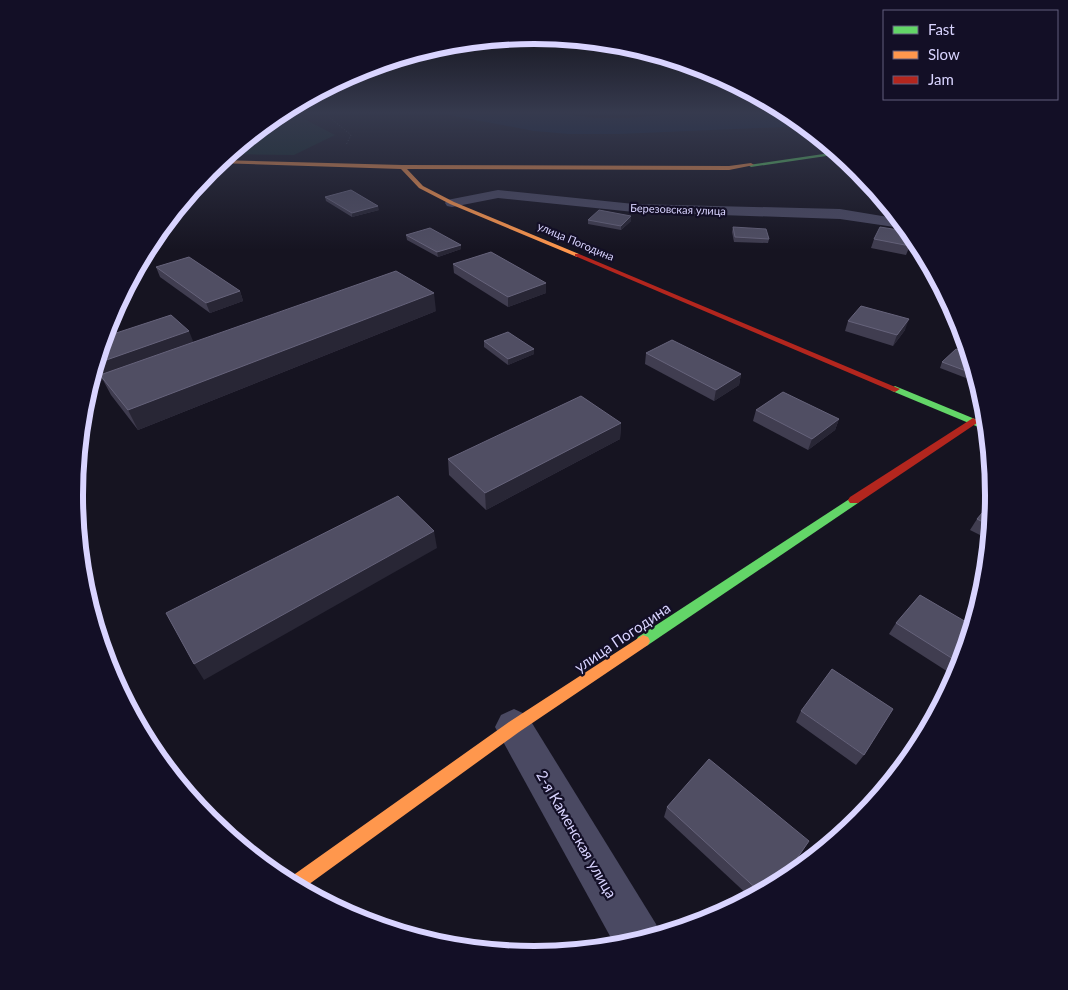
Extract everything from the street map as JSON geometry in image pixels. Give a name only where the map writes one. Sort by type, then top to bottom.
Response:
[{"type":"street","points":[[229,162],[402,167],[729,168],[801,158]]},
{"type":"street","name":"улица Погодина","points":[[402,167],[421,187],[452,203],[979,424]]},
{"type":"street","name":"Березовская улица","points":[[452,203],[498,194],[634,208],[840,214],[894,223]]},
{"type":"street","name":"улица Погодина","points":[[299,880],[514,727],[973,421]]},
{"type":"street","name":"2-я Каменская улица","points":[[514,727],[635,935]]},
{"type":"building","points":[[351,190],[378,206],[352,213],[325,197]]},
{"type":"building","points":[[599,210],[631,216],[621,226],[588,220]]},
{"type":"building","points":[[733,227],[766,229],[769,239],[735,237]]},
{"type":"building","points":[[880,227],[899,230],[910,246],[910,246],[874,239]]},
{"type":"building","points":[[430,228],[461,245],[437,252],[406,235]]},
{"type":"building","points":[[491,252],[546,283],[508,297],[453,264]]},
{"type":"building","points":[[189,257],[240,291],[206,303],[156,267]]},
{"type":"building","points":[[396,271],[434,293],[128,410],[100,375]]},
{"type":"building","points":[[861,306],[909,319],[897,335],[848,321]]},
{"type":"building","points":[[171,315],[189,331],[103,361],[113,334]]},
{"type":"building","points":[[508,332],[534,349],[508,359],[484,341]]},
{"type":"building","points":[[672,340],[741,374],[716,390],[646,353]]},
{"type":"building","points":[[956,349],[961,351],[968,372],[942,362]]},
{"type":"building","points":[[783,392],[839,419],[812,439],[756,410]]},
{"type":"building","points":[[581,396],[621,423],[485,493],[448,459]]},
{"type":"building","points":[[398,496],[434,531],[194,664],[166,613]]},
{"type":"building","points":[[984,510],[984,523],[977,519]]},
{"type":"building","points":[[920,595],[967,622],[954,660],[896,623]]},
{"type":"building","points":[[832,669],[893,709],[864,755],[801,711]]},
{"type":"building","points":[[709,759],[809,841],[793,864],[756,888],[667,807]]},
{"type":"traffic: fast","points":[[751,165],[801,158]]},
{"type":"traffic: fast","points":[[895,389],[979,425]]},
{"type":"traffic: fast","points":[[643,641],[854,500]]},
{"type":"traffic: slow","points":[[229,162],[402,167],[421,187],[452,203],[577,255]]},
{"type":"traffic: slow","points":[[402,167],[729,168],[751,165]]},
{"type":"traffic: slow","points":[[299,880],[514,727],[643,641]]},
{"type":"traffic: jam","points":[[577,255],[895,389]]},
{"type":"traffic: jam","points":[[854,500],[973,421]]}]
